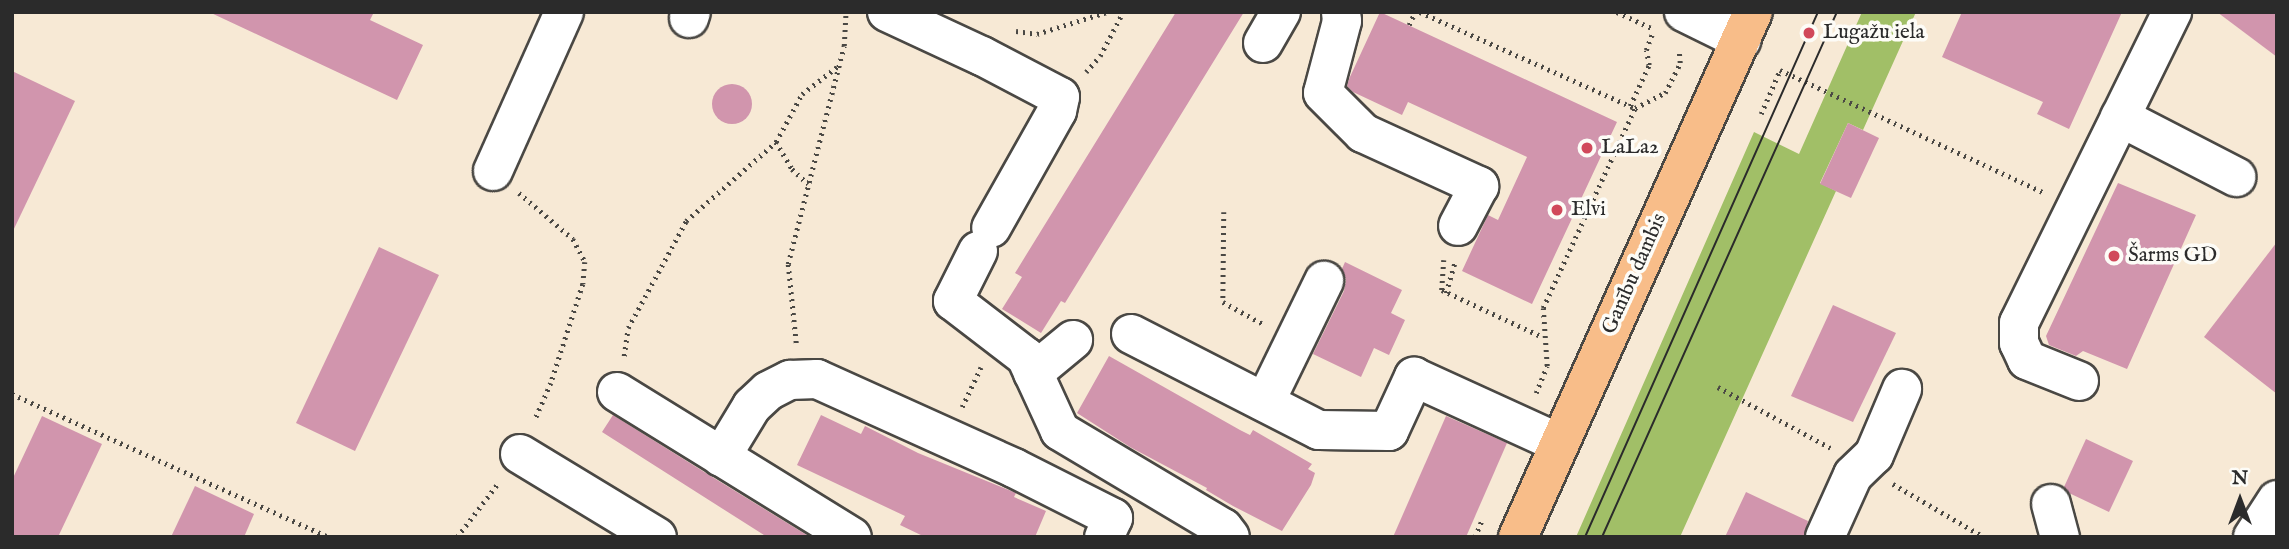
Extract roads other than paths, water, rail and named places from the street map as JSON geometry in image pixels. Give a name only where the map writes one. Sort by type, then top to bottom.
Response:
[{"type":"main road","name":"Ganību dambis","points":[[1518,537],[1747,26]]},
{"type":"street","points":[[493,171],[564,12]]},
{"type":"street","points":[[887,12],[982,56],[1060,97],[1057,111],[953,301],[1026,357],[1060,431],[1223,528],[1230,537]]},
{"type":"street","points":[[1341,12],[1342,21],[1323,93],[1363,133],[1479,186],[1458,226]]},
{"type":"street","points":[[2079,381],[2027,360],[2019,343],[2019,323],[2172,12]]},
{"type":"street","points":[[1668,30],[1747,26]]},
{"type":"street","points":[[2120,117],[2236,177]]},
{"type":"street","points":[[1265,402],[1324,281]]},
{"type":"street","points":[[1131,334],[1319,430],[1389,431],[1413,377],[1559,443]]},
{"type":"street","points":[[1033,373],[1073,340]]},
{"type":"street","points":[[721,457],[752,406],[768,391],[790,380],[817,379],[1014,468],[1113,518],[1104,537]]},
{"type":"street","points":[[1825,537],[1853,475],[1874,455],[1902,389]]},
{"type":"street","points":[[617,392],[852,537]]},
{"type":"street","points":[[1014,468],[1060,431]]},
{"type":"street","points":[[520,454],[657,537]]},
{"type":"street","points":[[2253,537],[2277,500]]},
{"type":"tram line","points":[[1585,537],[1818,12]]},
{"type":"tram line","points":[[1602,537],[1837,12]]},
{"type":"place","name":"Lugažu iela","points":[[1809,33]]},
{"type":"place","name":"LaLa2","points":[[1587,148]]},
{"type":"place","name":"Elvi","points":[[1557,210]]},
{"type":"place","name":"Šarms GD","points":[[2114,256]]}]
